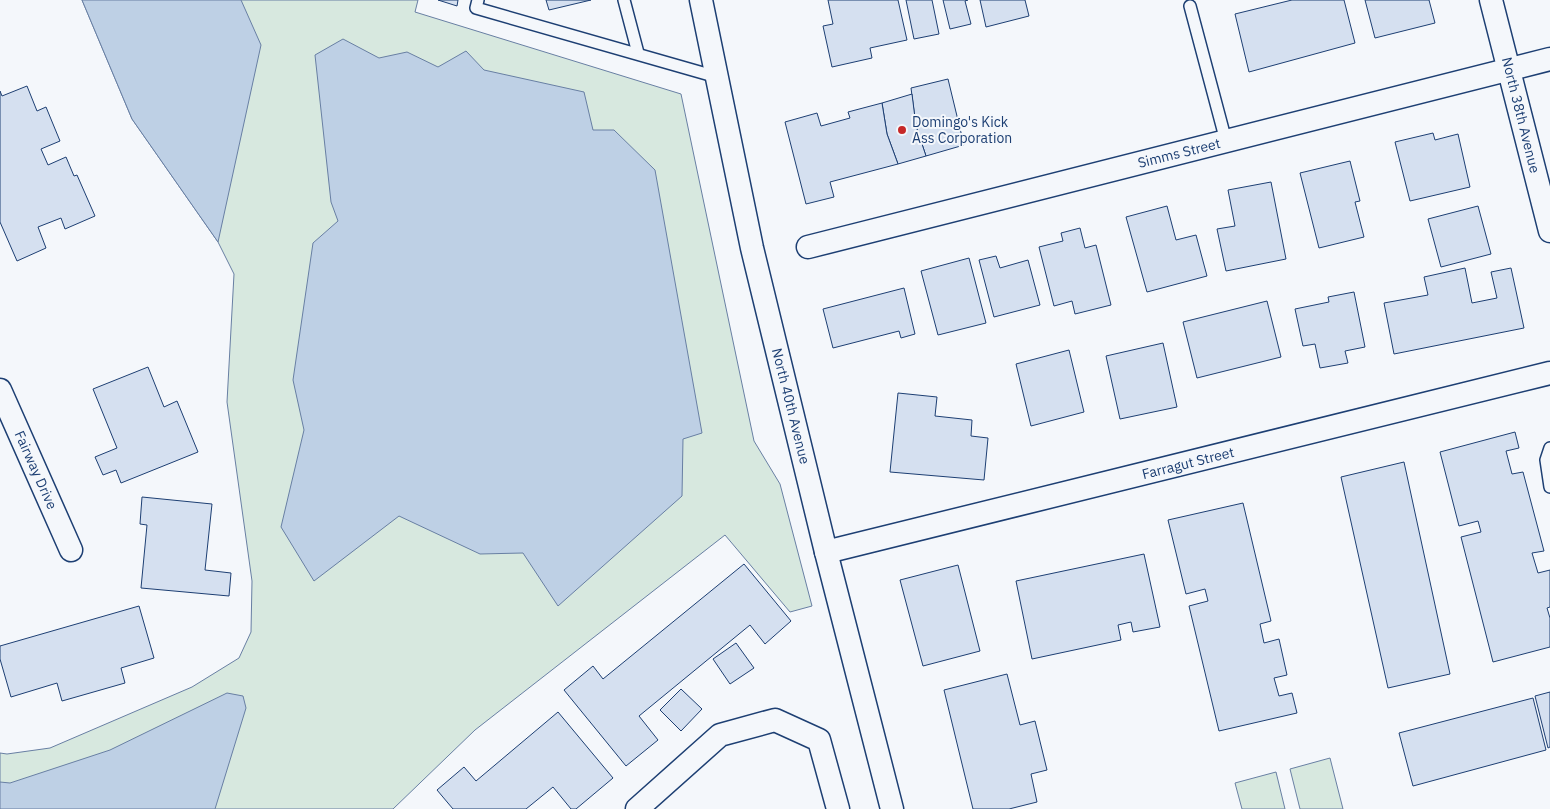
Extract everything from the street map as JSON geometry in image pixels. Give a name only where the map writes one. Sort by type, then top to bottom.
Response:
[{"type":"street","name":"North 40th Avenue","points":[[701,0],[752,248],[826,552],[892,809]]},
{"type":"street","name":"North 38th Avenue","points":[[1491,0],[1550,231]]},
{"type":"street","name":"Simms Street","points":[[808,247],[1550,59]]},
{"type":"street","name":"Farragut Street","points":[[826,552],[1550,373]]},
{"type":"street","name":"Fairway Drive","points":[[0,390],[71,550]]},
{"type":"street","points":[[637,809],[720,735],[775,720],[819,740],[838,809]]},
{"type":"lane","points":[[478,0],[476,8],[717,77]]},
{"type":"lane","points":[[624,0],[638,53]]},
{"type":"lane","points":[[1190,6],[1226,141]]},
{"type":"lane","points":[[1550,448],[1546,460],[1550,487]]},
{"type":"shaded area","points":[[82,0],[418,0],[415,12],[681,94],[754,441],[780,484],[812,606],[790,612],[725,535],[475,730],[393,809],[0,809],[0,753],[7,754],[50,748],[192,687],[239,658],[251,632],[252,581],[227,402],[234,274],[218,242],[132,119]]},
{"type":"shaded area","points":[[1330,758],[1343,809],[1300,809],[1290,769]]},
{"type":"shaded area","points":[[1276,772],[1285,809],[1242,809],[1235,783]]},
{"type":"water","points":[[82,0],[241,0],[261,45],[218,242],[132,119]]},
{"type":"water","points":[[343,39],[379,58],[407,52],[438,67],[466,51],[484,70],[584,92],[593,130],[614,130],[655,170],[702,433],[683,439],[682,496],[558,606],[523,553],[480,554],[399,516],[314,581],[281,527],[304,430],[293,380],[313,243],[338,221],[331,202],[315,55]]},
{"type":"water","points":[[227,693],[243,696],[246,708],[215,809],[0,809],[0,782],[10,783],[110,750]]},
{"type":"building","points":[[438,0],[458,0],[457,6]]},
{"type":"building","points":[[546,0],[591,0],[549,10]]},
{"type":"building","points":[[828,0],[898,0],[907,40],[870,48],[872,58],[832,67],[823,26],[833,24]]},
{"type":"building","points":[[906,0],[932,0],[939,34],[914,39]]},
{"type":"building","points":[[943,0],[968,0],[965,1],[971,24],[950,29]]},
{"type":"building","points":[[980,0],[1025,0],[1029,16],[986,27]]},
{"type":"building","points":[[1292,0],[1344,0],[1355,43],[1249,72],[1235,14]]},
{"type":"building","points":[[1365,0],[1429,0],[1435,23],[1375,38]]},
{"type":"building","points":[[948,79],[964,145],[926,156],[916,126],[911,88]]},
{"type":"building","points":[[27,86],[37,111],[46,107],[60,141],[41,149],[48,165],[66,157],[74,176],[77,175],[95,216],[65,229],[61,218],[38,227],[46,248],[17,261],[0,222],[0,91],[2,96]]},
{"type":"building","name":"Domingo's Kick Ass Corporation","points":[[912,94],[916,126],[926,156],[898,164],[887,134],[882,103]]},
{"type":"building","points":[[882,103],[887,134],[898,164],[830,182],[834,197],[806,204],[785,122],[817,113],[821,126],[850,118],[848,112]]},
{"type":"building","points":[[1433,133],[1435,140],[1458,134],[1470,187],[1410,201],[1395,142]]},
{"type":"building","points":[[1350,161],[1360,201],[1355,202],[1364,237],[1319,248],[1300,173]]},
{"type":"building","points":[[1271,182],[1286,259],[1226,271],[1217,229],[1235,226],[1228,190]]},
{"type":"building","points":[[1167,206],[1176,240],[1196,235],[1207,276],[1147,292],[1126,217]]},
{"type":"building","points":[[1478,206],[1491,254],[1441,267],[1428,219]]},
{"type":"building","points":[[1080,228],[1085,248],[1096,245],[1111,305],[1075,314],[1072,301],[1054,306],[1039,247],[1063,241],[1061,233]]},
{"type":"building","points":[[996,256],[1000,268],[1028,260],[1040,305],[994,317],[979,260]]},
{"type":"building","points":[[969,258],[986,323],[938,335],[921,271]]},
{"type":"building","points":[[1465,268],[1472,303],[1497,298],[1491,272],[1511,268],[1524,328],[1394,354],[1384,303],[1428,295],[1424,277]]},
{"type":"building","points":[[904,288],[915,334],[901,338],[899,331],[833,348],[823,309]]},
{"type":"building","points":[[1354,292],[1365,347],[1345,351],[1348,363],[1320,368],[1315,344],[1303,346],[1295,309],[1329,302],[1328,297]]},
{"type":"building","points":[[1267,301],[1281,357],[1197,378],[1183,322]]},
{"type":"building","points":[[1163,343],[1177,407],[1120,419],[1106,356]]},
{"type":"building","points":[[1069,350],[1084,412],[1031,426],[1016,364]]},
{"type":"building","points":[[148,367],[164,407],[177,401],[198,452],[121,483],[116,470],[103,475],[95,457],[117,448],[93,389]]},
{"type":"building","points":[[898,393],[937,397],[935,416],[972,420],[971,436],[988,438],[984,480],[890,472]]},
{"type":"building","points":[[1515,432],[1519,448],[1506,451],[1512,474],[1523,472],[1544,551],[1532,553],[1538,573],[1550,570],[1550,607],[1547,608],[1550,618],[1550,647],[1493,662],[1461,537],[1481,532],[1478,521],[1459,526],[1440,452]]},
{"type":"building","points":[[1404,462],[1450,674],[1388,688],[1341,477]]},
{"type":"building","points":[[142,497],[212,504],[205,570],[231,573],[229,596],[141,588],[147,525],[140,524]]},
{"type":"building","points":[[1243,503],[1271,621],[1260,624],[1264,643],[1279,639],[1287,675],[1274,678],[1279,696],[1292,693],[1297,713],[1219,731],[1189,606],[1208,601],[1205,589],[1186,594],[1168,520]]},
{"type":"building","points":[[1144,554],[1160,627],[1133,632],[1131,622],[1118,625],[1121,640],[1032,659],[1016,581]]},
{"type":"building","points":[[744,564],[791,621],[765,644],[750,625],[639,716],[658,740],[626,766],[564,690],[593,666],[603,679]]},
{"type":"building","points":[[958,565],[980,651],[923,666],[900,580]]},
{"type":"building","points":[[139,606],[154,658],[121,668],[125,683],[62,701],[57,683],[11,697],[0,659],[0,646]]},
{"type":"building","points":[[736,643],[754,668],[730,684],[713,659]]},
{"type":"building","points":[[1007,674],[1020,725],[1035,721],[1047,770],[1031,774],[1037,802],[1009,809],[973,809],[944,690]]},
{"type":"building","points":[[681,689],[702,709],[681,731],[660,710]]},
{"type":"building","points":[[1550,692],[1550,747],[1548,748],[1535,696]]},
{"type":"building","points":[[1533,698],[1546,750],[1413,786],[1399,733]]},
{"type":"building","points":[[558,712],[613,778],[576,809],[571,809],[553,787],[526,809],[453,809],[437,790],[464,767],[476,781]]},
{"type":"place","name":"Domingo's Kick Ass Corporation","points":[[902,130]]}]
